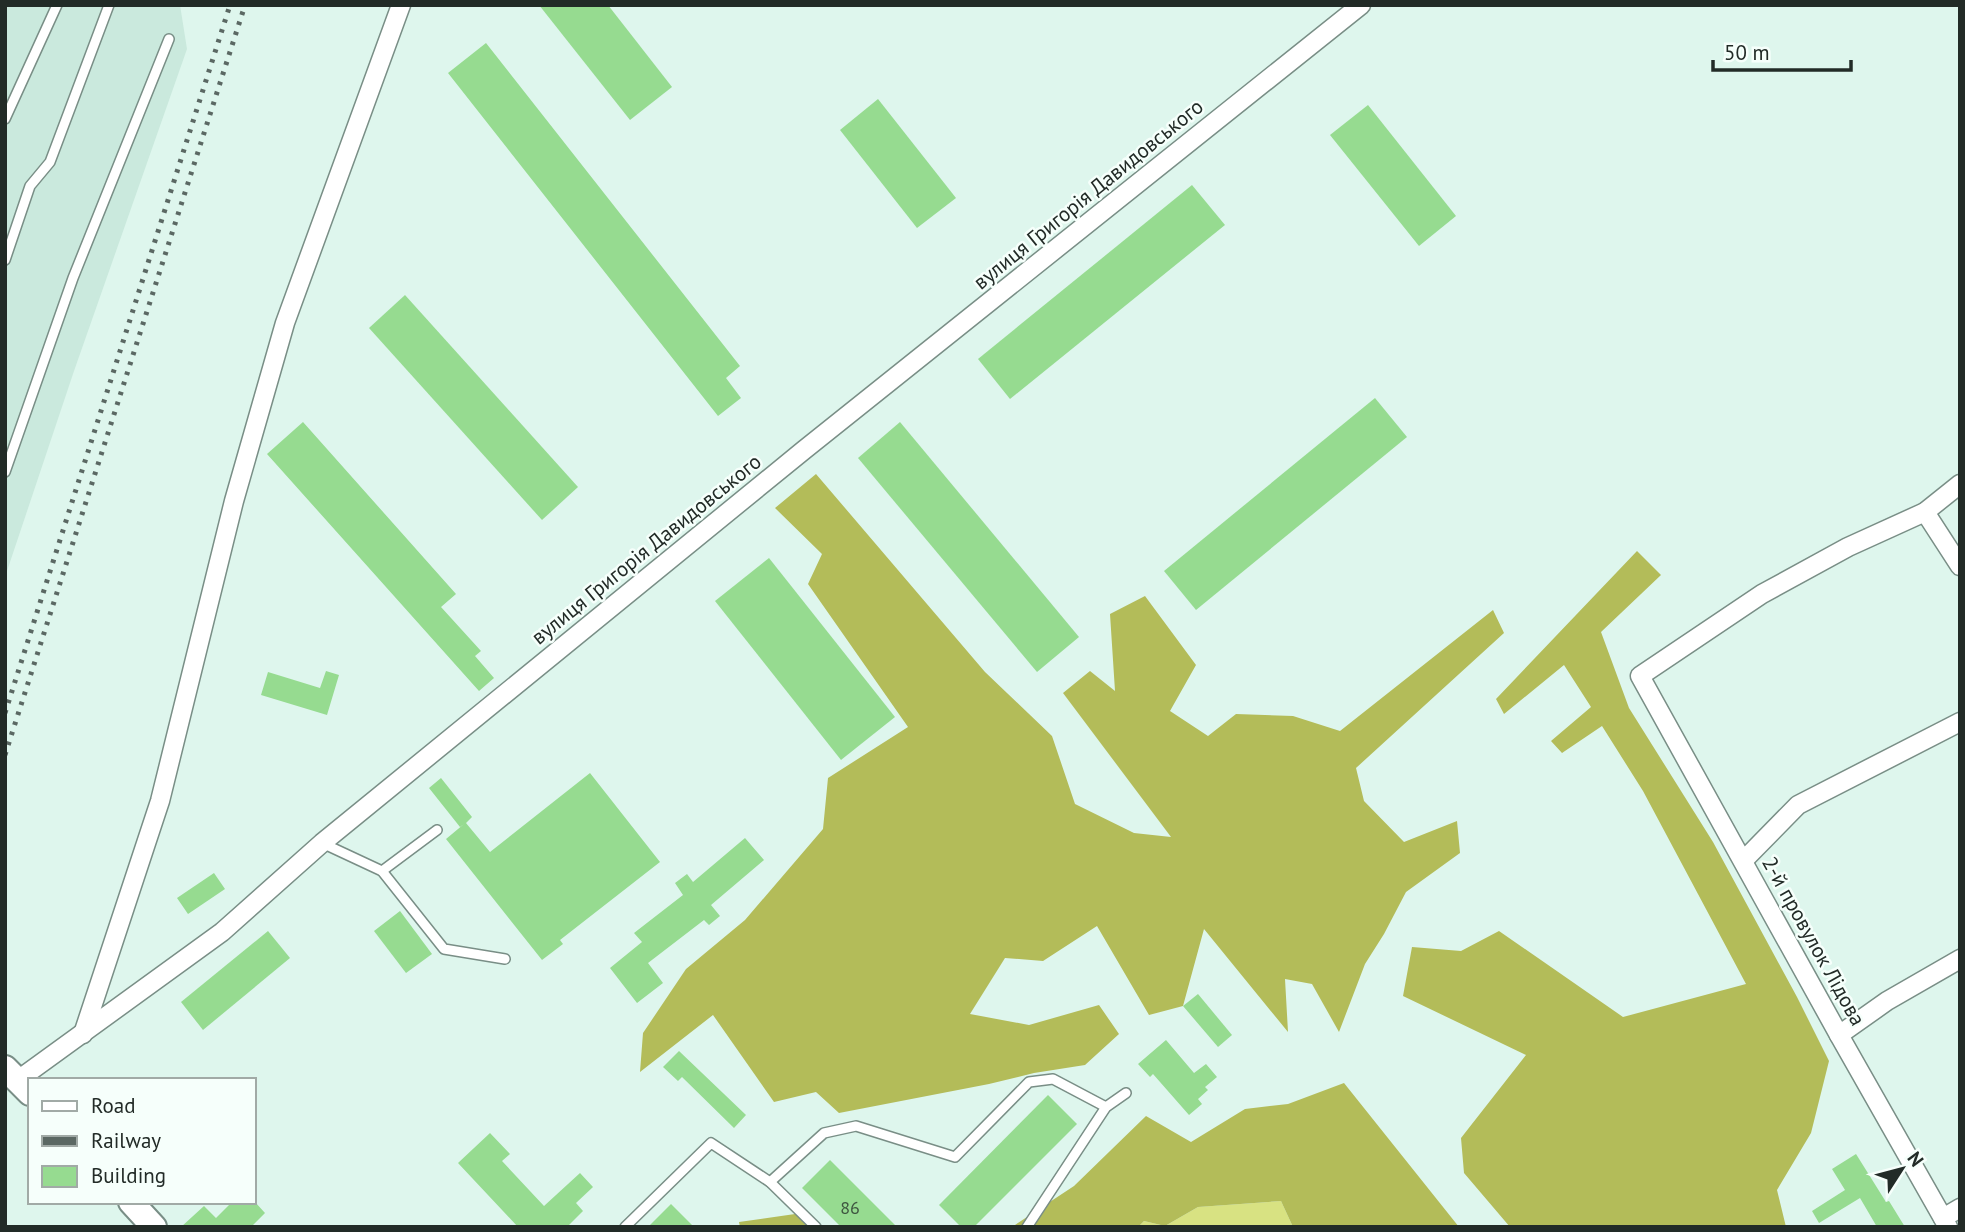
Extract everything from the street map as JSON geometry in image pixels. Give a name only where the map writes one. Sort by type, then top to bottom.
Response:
[{"type":"main road","points":[[133,1204],[154,1227]]},
{"type":"street","points":[[83,1034],[160,802],[234,501],[285,323],[401,5]]},
{"type":"street","name":"вулиця Григорія Давидовського","points":[[18,1081],[222,932],[322,843],[804,450],[1361,5]]},
{"type":"street","points":[[1960,484],[1925,512],[1960,566]]},
{"type":"street","name":"2-й провулок Лідова","points":[[1925,512],[1848,547],[1762,594],[1640,676],[1946,1222]]},
{"type":"street","points":[[1744,860],[1798,805],[1960,722]]},
{"type":"street","points":[[1839,1035],[1887,1001],[1960,959]]},
{"type":"street","points":[[1946,1222],[1960,1208]]},
{"type":"lane","points":[[5,119],[57,5]]},
{"type":"lane","points":[[5,260],[30,186],[50,162],[109,5]]},
{"type":"lane","points":[[5,472],[73,278],[169,39]]},
{"type":"lane","points":[[382,871],[437,830]]},
{"type":"lane","points":[[322,843],[382,871],[444,949],[505,960]]},
{"type":"lane","points":[[770,1182],[824,1133],[856,1126],[955,1157],[1029,1082],[1053,1079],[1106,1107]]},
{"type":"lane","points":[[1027,1227],[1106,1107],[1126,1093]]},
{"type":"lane","points":[[625,1227],[710,1143],[770,1182],[816,1227]]},
{"type":"shaded area","points":[[5,5],[180,5],[187,49],[5,577]]},
{"type":"green space","points":[[816,474],[985,672],[1052,736],[1075,804],[1134,833],[1171,837],[1063,693],[1090,671],[1115,691],[1110,614],[1145,596],[1196,665],[1170,711],[1208,736],[1236,714],[1293,716],[1340,731],[1493,610],[1504,633],[1356,768],[1364,801],[1404,842],[1457,821],[1460,853],[1406,892],[1365,964],[1339,1032],[1312,984],[1285,979],[1288,1032],[1204,929],[1183,1006],[1149,1015],[1097,926],[1043,961],[1005,958],[970,1014],[1029,1025],[1099,1005],[1119,1034],[1085,1065],[839,1113],[816,1092],[774,1102],[713,1015],[640,1072],[643,1033],[686,969],[745,920],[823,829],[828,778],[908,727],[808,584],[822,554],[775,508]]},
{"type":"green space","points":[[1637,551],[1661,575],[1601,632],[1629,708],[1713,842],[1829,1061],[1811,1133],[1777,1190],[1786,1227],[1510,1227],[1464,1173],[1461,1138],[1526,1055],[1403,996],[1412,947],[1461,951],[1499,931],[1623,1017],[1746,984],[1643,791],[1602,726],[1562,753],[1551,741],[1591,707],[1564,665],[1504,714],[1496,699]]},
{"type":"green space","points":[[1344,1083],[1459,1227],[1293,1227],[1281,1201],[1198,1207],[1165,1226],[1144,1221],[1138,1227],[1012,1227],[1074,1186],[1146,1116],[1191,1142],[1245,1109],[1288,1104]]},
{"type":"green space","points":[[1281,1201],[1293,1227],[1138,1227],[1144,1221],[1165,1226],[1198,1207]]},
{"type":"green space","points":[[802,1213],[817,1227],[740,1227],[739,1222]]},
{"type":"building","points":[[539,5],[608,5],[672,87],[630,120]]},
{"type":"building","points":[[486,43],[740,366],[726,378],[741,398],[718,416],[448,73]]},
{"type":"building","points":[[878,99],[956,198],[917,228],[840,130]]},
{"type":"building","points":[[1368,105],[1456,216],[1419,246],[1330,135]]},
{"type":"building","points":[[1192,185],[1225,225],[1010,399],[978,359]]},
{"type":"building","points":[[405,295],[578,487],[542,520],[369,328]]},
{"type":"building","points":[[1375,398],[1407,437],[1196,610],[1164,571]]},
{"type":"building","points":[[303,422],[456,594],[441,607],[481,651],[475,656],[494,678],[479,691],[267,454]]},
{"type":"building","points":[[900,422],[1079,637],[1037,672],[858,458]]},
{"type":"building","points":[[769,558],[895,717],[841,760],[715,601]]},
{"type":"building","points":[[326,671],[339,675],[327,715],[261,695],[268,672],[320,688]]},
{"type":"building","points":[[590,773],[660,862],[560,940],[563,944],[542,960],[446,839],[464,824],[460,827],[429,788],[441,778],[472,817],[466,823],[490,852]]},
{"type":"building","points":[[745,838],[764,860],[711,905],[720,916],[709,925],[704,920],[648,963],[663,983],[637,1003],[610,968],[642,942],[634,933],[683,895],[675,883],[687,874],[693,882]]},
{"type":"building","points":[[214,873],[225,889],[188,914],[177,898]]},
{"type":"building","points":[[400,911],[432,954],[406,973],[374,931]]},
{"type":"building","points":[[268,931],[290,958],[203,1030],[181,1002]]},
{"type":"building","points":[[1198,994],[1232,1035],[1218,1047],[1183,1006]]},
{"type":"building","points":[[1166,1040],[1194,1073],[1206,1064],[1217,1077],[1205,1087],[1208,1090],[1198,1099],[1202,1104],[1189,1115],[1153,1074],[1150,1077],[1138,1064]]},
{"type":"building","points":[[679,1051],[746,1115],[734,1128],[682,1077],[678,1081],[663,1067]]},
{"type":"building","points":[[1048,1095],[1077,1124],[974,1227],[961,1227],[939,1205]]},
{"type":"building","points":[[490,1133],[510,1154],[502,1161],[544,1206],[580,1173],[593,1187],[576,1203],[583,1211],[567,1227],[518,1227],[458,1163]]},
{"type":"building","points":[[1856,1154],[1905,1227],[1877,1227],[1860,1198],[1819,1223],[1812,1211],[1845,1190],[1832,1169]]},
{"type":"building","points":[[830,1160],[897,1227],[841,1227],[802,1188]]},
{"type":"building","points":[[256,1203],[265,1213],[251,1227],[181,1227],[204,1206],[216,1218],[230,1204]]},
{"type":"building","points":[[671,1204],[694,1227],[648,1227]]},
{"type":"railway","points":[[5,713],[230,5]]},
{"type":"railway","points":[[5,755],[245,5]]}]
